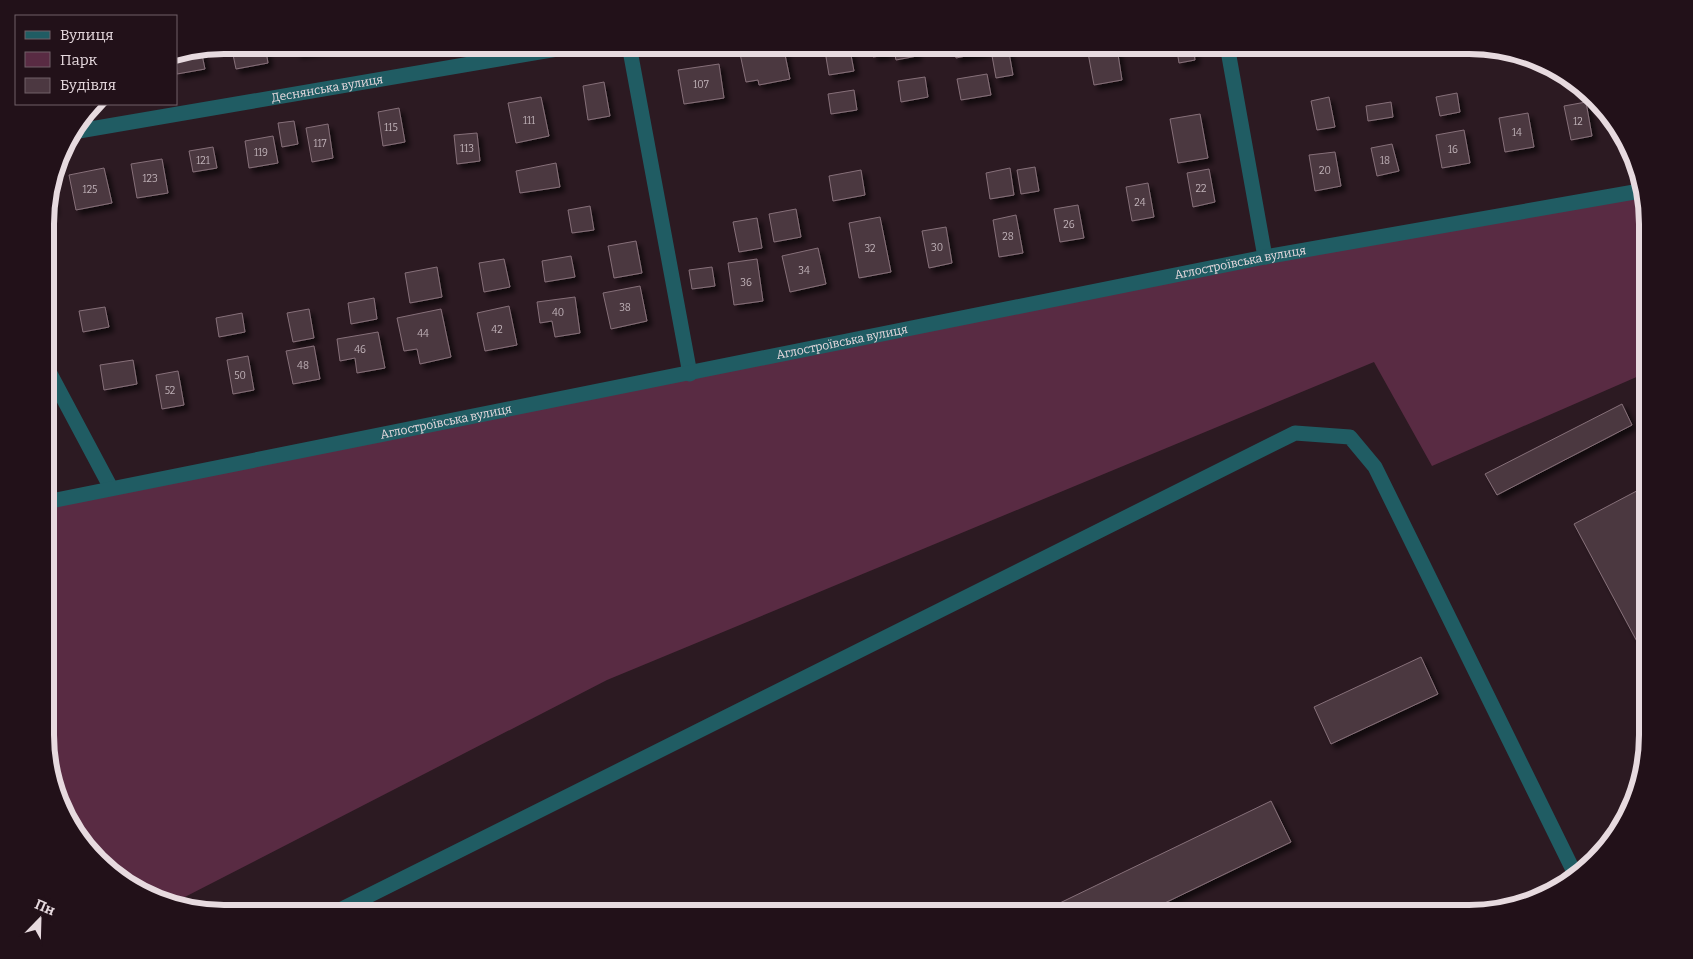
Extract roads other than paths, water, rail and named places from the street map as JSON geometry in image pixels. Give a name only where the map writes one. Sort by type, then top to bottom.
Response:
[{"type":"street","name":"Деснянська вулиця","points":[[82,130],[528,54]]},
{"type":"street","points":[[631,54],[690,374]]},
{"type":"street","points":[[1229,54],[1265,257]]},
{"type":"street","name":"Аглостроївська вулиця","points":[[54,500],[1265,257],[1636,192]]},
{"type":"street","points":[[54,381],[111,488]]},
{"type":"street","points":[[350,905],[1295,433],[1350,437],[1375,467],[1573,870]]}]
